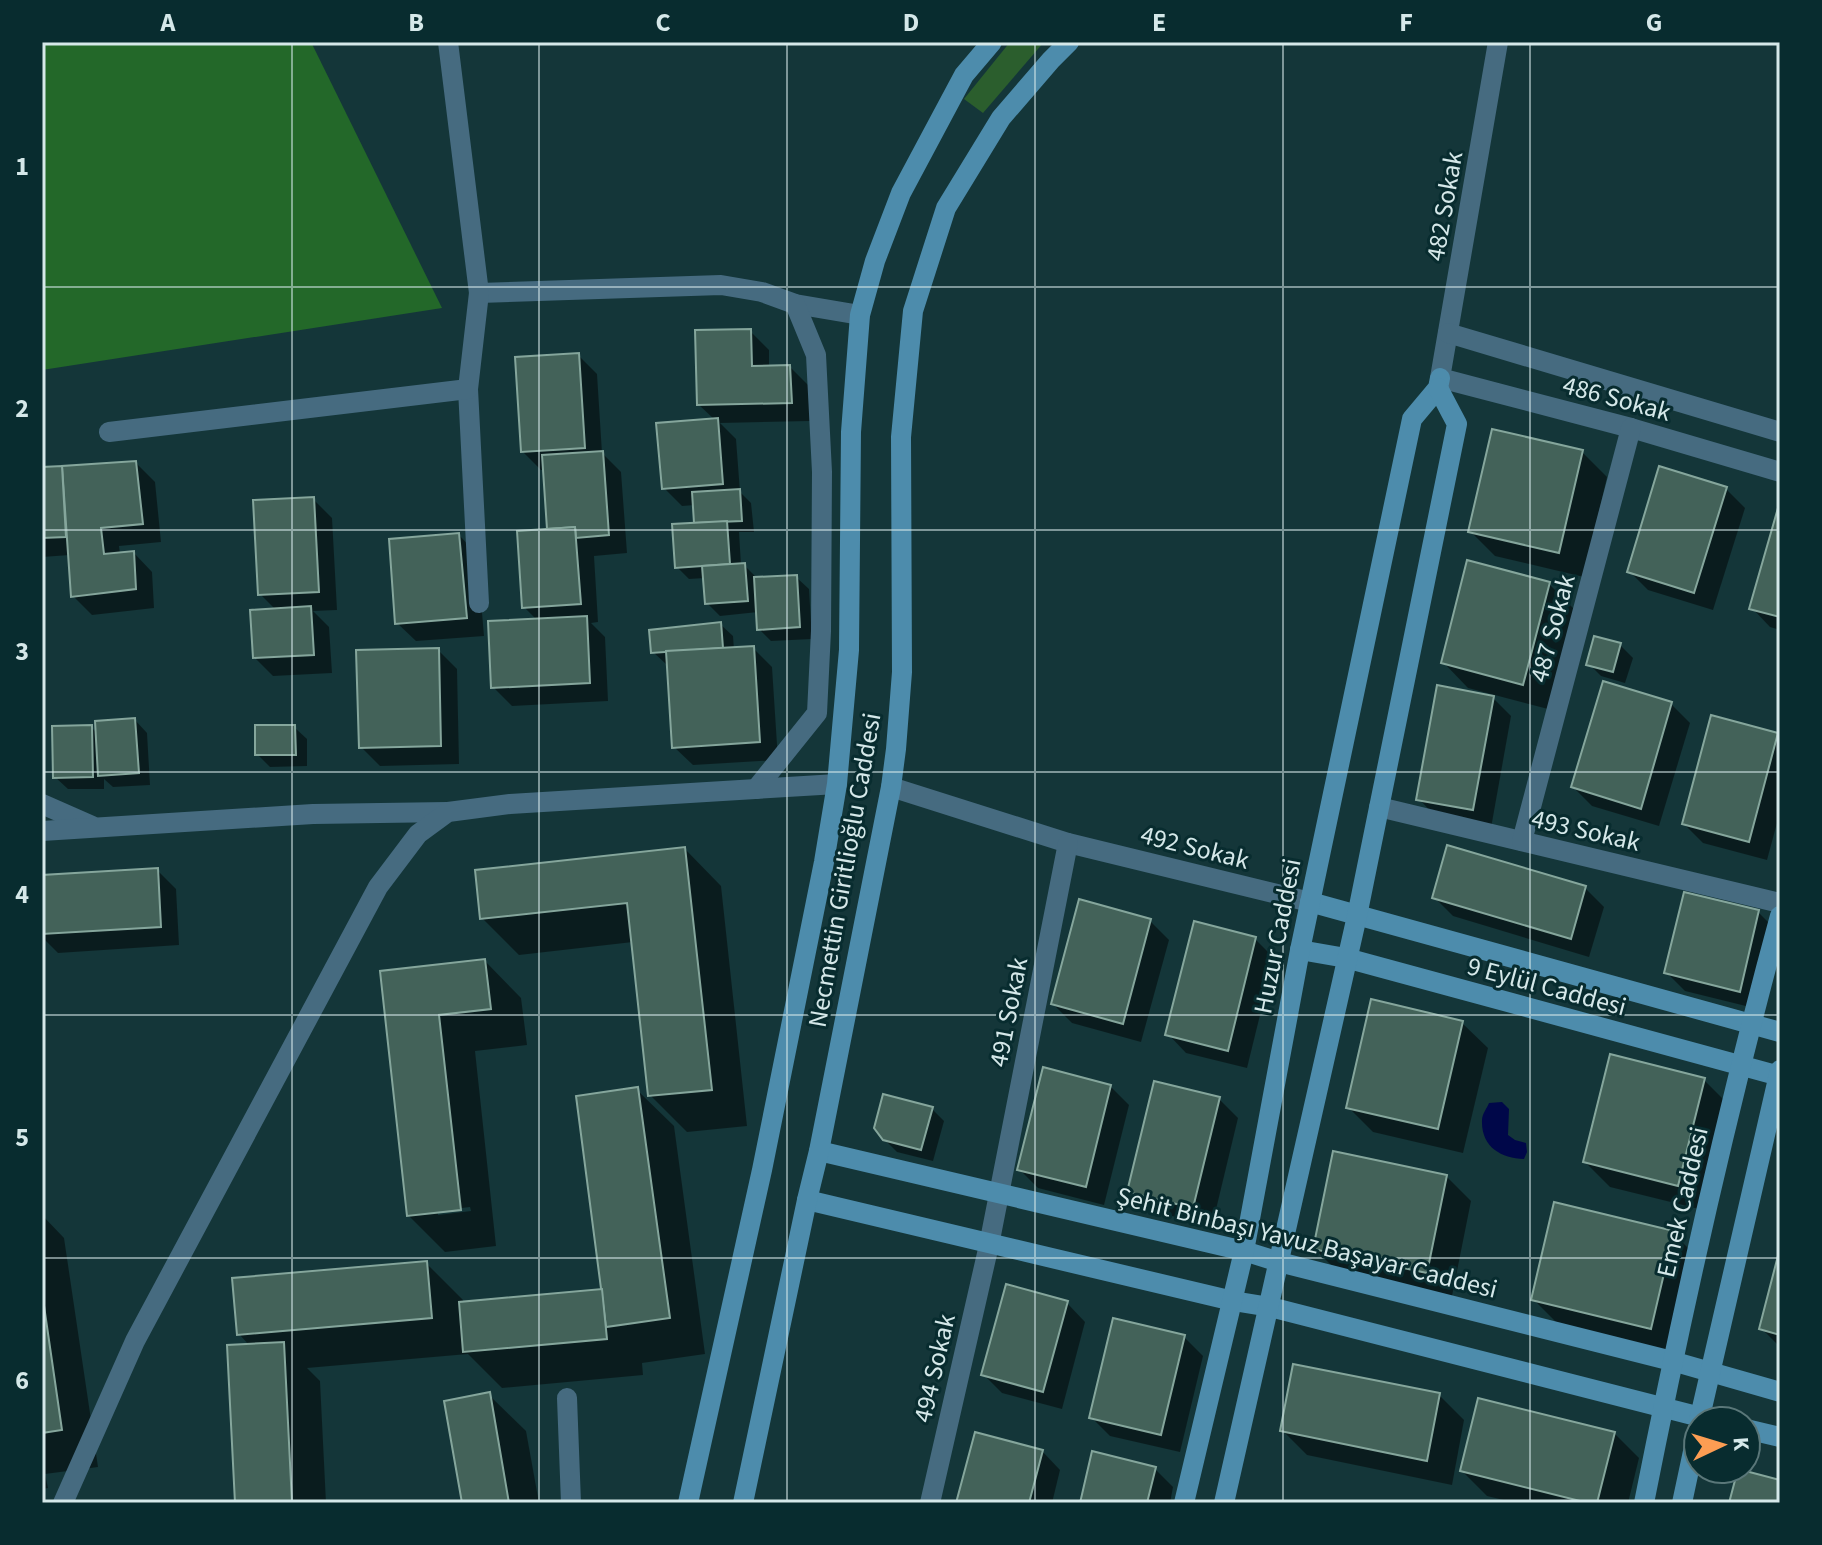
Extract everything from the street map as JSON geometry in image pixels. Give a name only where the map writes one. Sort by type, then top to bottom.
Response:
[{"type":"street","points":[[448,42],[479,293],[468,389],[479,603]]},
{"type":"street","name":"Necmettin Giritlioğlu Caddesi","points":[[688,1503],[765,1155],[837,784],[849,650],[851,432],[860,315],[875,261],[901,193],[964,75],[992,42]]},
{"type":"street","name":"Necmettin Giritlioğlu Caddesi","points":[[743,1503],[819,1151],[891,787],[902,672],[901,437],[913,311],[946,208],[1001,118],[1069,42]]},
{"type":"street","name":"482 Sokak","points":[[1439,383],[1498,42]]},
{"type":"street","points":[[479,293],[721,285],[762,292],[795,304],[860,315]]},
{"type":"street","points":[[756,789],[817,713],[822,472],[817,369],[816,355],[795,304]]},
{"type":"street","name":"486 Sokak","points":[[1448,333],[1780,432]]},
{"type":"street","points":[[1224,1503],[1357,916],[1457,424],[1439,383]]},
{"type":"street","name":"486 Sokak","points":[[1439,383],[1631,428],[1780,472]]},
{"type":"street","name":"Huzur Caddesi","points":[[1184,1503],[1244,1251],[1300,950],[1412,419],[1439,383]]},
{"type":"street","points":[[109,432],[468,389]]},
{"type":"street","name":"487 Sokak","points":[[1522,841],[1631,428]]},
{"type":"street","points":[[42,831],[313,814],[448,812],[510,804],[837,784]]},
{"type":"street","name":"492 Sokak","points":[[891,787],[1068,843],[1310,902]]},
{"type":"street","points":[[42,804],[96,828]]},
{"type":"street","name":"493 Sokak","points":[[1379,807],[1780,903]]},
{"type":"street","points":[[63,1503],[135,1341],[378,887],[418,834],[448,812]]},
{"type":"street","name":"491 Sokak","points":[[989,1245],[1068,843]]},
{"type":"street","name":"9 Eylül Caddesi","points":[[1310,902],[1780,1032]]},
{"type":"street","name":"Emek Caddesi","points":[[1644,1503],[1672,1361],[1750,1025],[1780,916]]},
{"type":"street","name":"9 Eylül Caddesi","points":[[1300,950],[1346,958],[1741,1067],[1780,1074]]},
{"type":"street","points":[[1706,1405],[1710,1372],[1780,1074]]},
{"type":"street","name":"Şehit Binbaşı Yavuz Başayar Caddesi","points":[[819,1151],[1244,1251],[1672,1361],[1780,1392]]},
{"type":"street","points":[[807,1200],[989,1245],[1270,1307],[1682,1414]]},
{"type":"street","name":"494 Sokak","points":[[930,1503],[989,1245]]},
{"type":"street","points":[[567,1398],[571,1503]]},
{"type":"green space","points":[[42,42],[311,42],[442,308],[42,370]]},
{"type":"green space","points":[[1010,42],[1044,42],[983,113],[964,99]]},
{"type":"shaded area","points":[[1502,1102],[1509,1109],[1508,1135],[1526,1143],[1524,1159],[1500,1153],[1485,1137],[1484,1113],[1489,1103]]},
{"type":"building","points":[[751,329],[752,366],[790,365],[792,403],[697,405],[695,330]]},
{"type":"building","points":[[579,353],[585,448],[521,452],[515,357]]},
{"type":"building","points":[[718,418],[723,484],[662,489],[656,423]]},
{"type":"building","points":[[1492,429],[1583,450],[1559,553],[1468,532]]},
{"type":"building","points":[[603,451],[609,535],[576,538],[575,527],[547,529],[542,455]]},
{"type":"building","points":[[136,461],[143,524],[101,528],[104,554],[134,551],[136,589],[71,597],[62,466]]},
{"type":"building","points":[[62,466],[66,537],[42,538],[42,467]]},
{"type":"building","points":[[1659,466],[1727,487],[1694,593],[1627,572]]},
{"type":"building","points":[[740,489],[742,521],[694,523],[692,492]]},
{"type":"building","points":[[314,497],[319,592],[258,595],[253,500]]},
{"type":"building","points":[[1780,501],[1780,617],[1749,609]]},
{"type":"building","points":[[727,521],[730,564],[675,568],[672,524]]},
{"type":"building","points":[[575,527],[581,604],[522,608],[517,531]]},
{"type":"building","points":[[459,533],[467,618],[395,624],[389,539]]},
{"type":"building","points":[[1467,560],[1550,582],[1523,685],[1441,663]]},
{"type":"building","points":[[745,563],[748,601],[705,604],[702,566]]},
{"type":"building","points":[[797,575],[800,627],[757,630],[754,577]]},
{"type":"building","points":[[311,606],[314,655],[253,658],[250,610]]},
{"type":"building","points":[[587,616],[590,683],[491,688],[488,621]]},
{"type":"building","points":[[721,622],[723,648],[651,653],[649,630]]},
{"type":"building","points":[[1594,636],[1621,643],[1613,672],[1586,665]]},
{"type":"building","points":[[754,646],[760,742],[672,748],[666,651]]},
{"type":"building","points":[[439,648],[441,746],[359,748],[356,650]]},
{"type":"building","points":[[1603,681],[1672,702],[1641,809],[1571,787]]},
{"type":"building","points":[[1437,685],[1494,696],[1473,810],[1416,800]]},
{"type":"building","points":[[1711,715],[1778,733],[1749,842],[1682,824]]},
{"type":"building","points":[[135,718],[139,773],[98,776],[95,721]]},
{"type":"building","points":[[92,725],[93,777],[53,778],[52,726]]},
{"type":"building","points":[[255,725],[295,725],[296,755],[255,755]]},
{"type":"building","points":[[1447,845],[1586,886],[1571,939],[1432,898]]},
{"type":"building","points":[[685,847],[712,1090],[648,1096],[627,903],[480,919],[475,870]]},
{"type":"building","points":[[158,868],[161,927],[42,934],[42,875]]},
{"type":"building","points":[[1684,892],[1759,910],[1740,992],[1664,973]]},
{"type":"building","points":[[1079,899],[1151,919],[1123,1024],[1051,1004]]},
{"type":"building","points":[[1194,921],[1256,937],[1228,1051],[1165,1035]]},
{"type":"building","points":[[485,959],[491,1009],[439,1015],[461,1210],[407,1216],[380,971]]},
{"type":"building","points":[[1371,999],[1463,1021],[1438,1129],[1346,1108]]},
{"type":"building","points":[[1610,1054],[1705,1078],[1678,1186],[1583,1162]]},
{"type":"building","points":[[1043,1067],[1111,1085],[1086,1187],[1017,1170]]},
{"type":"building","points":[[1154,1081],[1220,1097],[1193,1208],[1127,1192]]},
{"type":"building","points":[[638,1087],[670,1318],[606,1327],[576,1096]]},
{"type":"building","points":[[883,1094],[933,1107],[921,1150],[883,1140],[874,1128]]},
{"type":"building","points":[[1333,1151],[1447,1175],[1427,1273],[1313,1249]]},
{"type":"building","points":[[1554,1202],[1674,1231],[1651,1329],[1531,1300]]},
{"type":"building","points":[[1780,1248],[1780,1335],[1759,1329]]},
{"type":"building","points":[[427,1261],[432,1318],[237,1335],[232,1278]]},
{"type":"building","points":[[1006,1284],[1068,1301],[1043,1392],[981,1375]]},
{"type":"building","points":[[602,1289],[607,1339],[463,1352],[459,1302]]},
{"type":"building","points":[[42,1292],[62,1430],[42,1433]]},
{"type":"building","points":[[1113,1318],[1185,1335],[1161,1435],[1089,1418]]},
{"type":"building","points":[[284,1342],[292,1503],[235,1503],[227,1345]]},
{"type":"building","points":[[1293,1364],[1440,1393],[1427,1461],[1280,1431]]},
{"type":"building","points":[[490,1392],[509,1503],[462,1503],[444,1401]]},
{"type":"building","points":[[1478,1398],[1615,1432],[1597,1503],[1460,1471]]},
{"type":"building","points":[[975,1432],[1043,1450],[1029,1503],[956,1503]]},
{"type":"building","points":[[1092,1451],[1156,1467],[1147,1503],[1080,1503]]},
{"type":"building","points":[[1762,1475],[1780,1480],[1780,1503],[1729,1503],[1734,1485],[1762,1485]]}]
